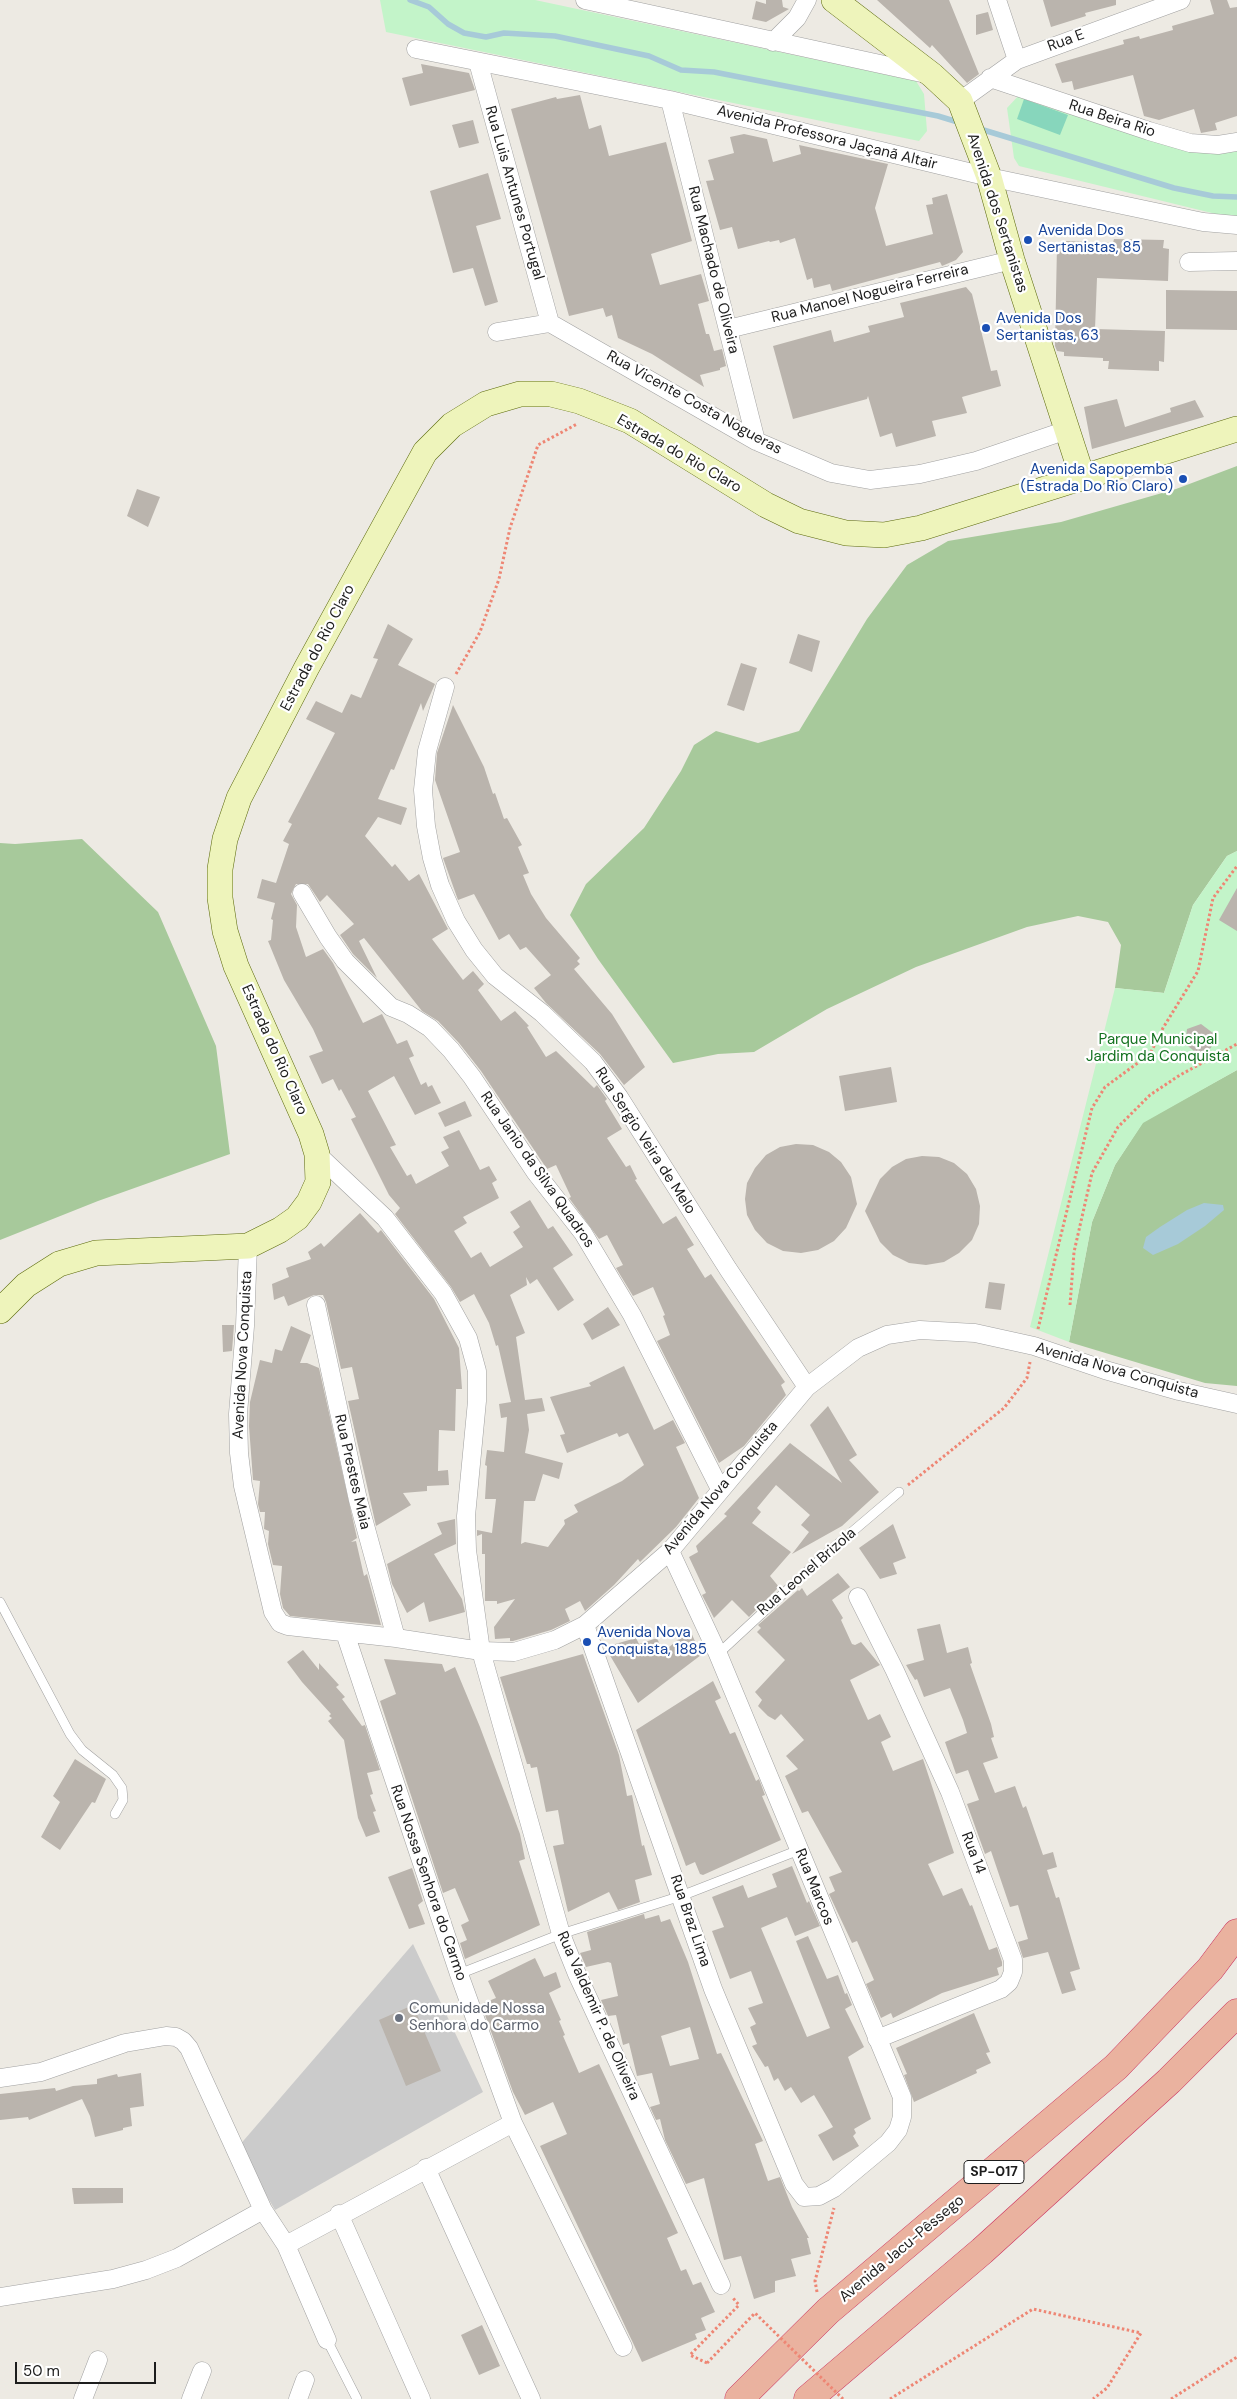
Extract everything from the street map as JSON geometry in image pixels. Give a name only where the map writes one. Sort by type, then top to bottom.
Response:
[{"type":"highway","name":"Avenida Jacu-Pêssego","points":[[740,2399],[828,2311],[1116,2067],[1210,1969],[1237,1933]]},
{"type":"highway","name":"SP-017","points":[[808,2399],[982,2252],[1169,2081],[1237,2013]]},
{"type":"main road","name":"Avenida dos Sertanistas","points":[[834,0],[932,75],[962,106],[989,177],[1012,260],[1083,479]]},
{"type":"main road","name":"Estrada do Rio Claro","points":[[0,1311],[26,1285],[59,1264],[96,1253],[248,1246],[280,1230],[297,1218],[309,1202],[318,1182],[317,1154],[311,1134],[236,966],[225,931],[220,898],[220,869],[224,846],[240,798],[306,667],[425,452],[452,424],[486,404],[520,394],[551,394],[579,401],[630,422],[766,505],[799,521],[846,533],[884,535],[921,528],[1083,479],[1237,429]]},
{"type":"street","points":[[584,0],[932,75]]},
{"type":"street","points":[[773,42],[797,18],[807,0]]},
{"type":"street","points":[[997,0],[1017,60]]},
{"type":"street","name":"Rua E","points":[[962,106],[990,78],[1017,60],[1180,0]]},
{"type":"street","name":"Avenida Professora Jaçanã Altair","points":[[416,49],[670,100],[989,177],[1203,222],[1237,225]]},
{"type":"street","name":"Rua Luis Antunes Portugal","points":[[478,62],[550,323]]},
{"type":"street","name":"Rua Beira Rio","points":[[990,78],[1190,143],[1218,145],[1237,142]]},
{"type":"street","name":"Rua Machado de Oliveira","points":[[670,100],[756,441]]},
{"type":"street","name":"Rua Manoel Nogueira Ferreira","points":[[728,329],[1012,260]]},
{"type":"street","points":[[1189,262],[1237,261]]},
{"type":"street","points":[[497,332],[550,323]]},
{"type":"street","name":"Rua Vicente Costa Nogueras","points":[[550,323],[756,441],[831,473],[870,480],[920,474],[967,463],[1067,430]]},
{"type":"street","name":"Rua Sergio Veira de Melo","points":[[445,687],[427,751],[423,790],[426,826],[432,858],[440,886],[456,921],[474,950],[495,976],[542,1012],[593,1062],[619,1097],[728,1269],[808,1387]]},
{"type":"street","name":"Rua Janio da Silva Quadros","points":[[302,893],[328,938],[345,961],[391,1007],[408,1014],[430,1028],[451,1050],[472,1077],[536,1173],[583,1233],[632,1315],[720,1489]]},
{"type":"street","name":"Rua Valdemir P. de Oliveira","points":[[317,1154],[385,1218],[407,1244],[443,1293],[468,1338],[477,1370],[477,1401],[466,1516],[467,1542],[472,1596],[481,1651],[560,1934],[721,2285]]},
{"type":"street","name":"Avenida Nova Conquista","points":[[248,1246],[245,1326],[238,1414],[239,1453],[243,1486],[273,1612],[280,1623],[288,1626],[396,1638],[481,1651],[514,1652],[555,1640],[585,1625],[670,1551],[720,1489],[808,1387],[858,1348],[887,1335],[920,1330],[975,1333],[1034,1346],[1105,1370],[1179,1391],[1237,1404]]},
{"type":"street","name":"Rua Prestes Maia","points":[[316,1305],[358,1500],[396,1638]]},
{"type":"street","name":"Rua Marcos","points":[[670,1551],[718,1654],[902,2097],[902,2116],[898,2130],[888,2143],[826,2192]]},
{"type":"street","name":"Rua 14","points":[[858,1597],[895,1671],[950,1792],[1013,1960],[1013,1972],[1009,1982],[1001,1989],[877,2039]]},
{"type":"street","name":"Rua Braz Lima","points":[[585,1625],[712,1989],[794,2184],[804,2197],[826,2192]]},
{"type":"street","name":"Rua Nossa Senhora do Carmo","points":[[345,1633],[459,1974],[513,2123],[623,2347]]},
{"type":"street","points":[[0,2078],[41,2072],[125,2043],[166,2036],[176,2037],[189,2048],[263,2210],[286,2245],[327,2340]]},
{"type":"street","points":[[286,2245],[339,2214],[513,2123]]},
{"type":"street","points":[[426,2168],[531,2399]]},
{"type":"street","points":[[0,2297],[113,2279],[146,2270],[177,2258],[263,2210]]},
{"type":"street","points":[[339,2214],[421,2399]]},
{"type":"street","points":[[84,2399],[98,2360]]},
{"type":"street","points":[[191,2399],[202,2371]]},
{"type":"street","points":[[298,2399],[305,2380]]},
{"type":"lane","name":"Rua Leonel Brizola","points":[[718,1654],[826,1554],[899,1492]]},
{"type":"lane","points":[[0,1602],[70,1734],[82,1750],[113,1775],[122,1788],[123,1800],[115,1814]]},
{"type":"lane","points":[[459,1974],[560,1934],[681,1896],[799,1850]]},
{"type":"lane","points":[[327,2340],[357,2399]]},
{"type":"path","points":[[445,687],[461,668],[480,632],[499,579],[510,528],[538,445],[583,421]]},
{"type":"path","points":[[899,1492],[1004,1408],[1027,1378],[1092,1108],[1105,1087],[1150,1054],[1163,1028],[1198,971],[1213,898],[1237,866]]},
{"type":"path","points":[[1070,1305],[1074,1252],[1092,1173],[1118,1126],[1150,1095],[1180,1074],[1237,1044]]},
{"type":"path","points":[[826,2192],[836,2199],[815,2281],[817,2295],[828,2311]]},
{"type":"path","points":[[721,2285],[739,2305],[690,2355],[707,2363],[755,2313],[843,2399]]},
{"type":"path","points":[[890,2399],[1033,2309],[1141,2333],[1107,2388],[1093,2399]]},
{"type":"path","points":[[1171,2399],[1237,2357]]},
{"type":"shaded area","name":"Comunidade Nossa Senhora do Carmo","points":[[413,1944],[483,2092],[275,2210],[238,2147]]},
{"type":"green space","points":[[380,0],[535,0],[916,81],[924,94],[927,131],[919,141],[386,32]]},
{"type":"green space","points":[[1020,94],[1197,153],[1237,151],[1237,217],[1216,214],[1019,166],[1014,158],[1007,108]]},
{"type":"green space","points":[[1024,99],[1068,115],[1060,135],[1017,119]]},
{"type":"green space","points":[[1237,466],[1237,851],[1227,856],[1193,905],[1164,993],[1115,988],[1121,945],[1108,922],[1078,916],[1027,927],[916,967],[827,1009],[754,1052],[718,1054],[673,1063],[598,959],[570,915],[586,884],[644,828],[681,771],[694,745],[716,731],[758,743],[799,731],[867,619],[907,565],[948,541],[1061,522],[1176,489]]},
{"type":"green space","points":[[82,839],[158,912],[216,1046],[230,1154],[98,1201],[0,1240],[0,843],[15,844]]},
{"type":"green space","name":"Parque Municipal Jardim da Conquista","points":[[1237,851],[1237,1070],[1143,1123],[1115,1165],[1092,1222],[1069,1342],[1030,1327],[1115,988],[1164,993],[1193,905],[1227,856]]},
{"type":"green space","points":[[1237,1070],[1237,1386],[1205,1383],[1069,1342],[1092,1222],[1115,1165],[1143,1122]]},
{"type":"water","points":[[1204,1203],[1223,1205],[1224,1210],[1205,1226],[1178,1244],[1153,1255],[1143,1248],[1146,1237],[1187,1210]]},
{"type":"building","points":[[766,0],[782,0],[783,7],[789,9],[766,22],[752,19],[756,1],[766,4]]},
{"type":"building","points":[[877,0],[949,0],[979,74],[967,83],[932,45],[930,48]]},
{"type":"building","points":[[1043,0],[1116,0],[1116,5],[1085,13],[1086,16],[1051,27]]},
{"type":"building","points":[[1210,0],[1227,0],[1230,8],[1237,7],[1237,116],[1215,123],[1217,130],[1201,133],[1194,109],[1159,120],[1144,116],[1133,75],[1074,90],[1072,81],[1062,83],[1055,64],[1124,44],[1123,40],[1139,36],[1140,39],[1173,30],[1172,26],[1214,14]]},
{"type":"building","points":[[988,12],[993,30],[976,35],[976,15]]},
{"type":"building","points":[[421,64],[469,73],[475,90],[410,106],[402,78],[423,73]]},
{"type":"building","points":[[580,95],[589,129],[601,125],[609,156],[666,142],[692,241],[651,254],[660,285],[701,274],[709,301],[698,304],[706,334],[709,334],[714,351],[722,349],[726,366],[720,368],[720,370],[700,375],[704,387],[652,354],[618,338],[612,315],[606,317],[603,308],[569,316],[511,109],[556,97],[557,99]]},
{"type":"building","points":[[473,120],[479,143],[459,148],[452,125]]},
{"type":"building","points":[[744,134],[767,139],[773,162],[801,154],[799,145],[888,164],[875,208],[886,246],[933,234],[926,205],[933,204],[932,198],[947,194],[963,252],[956,260],[942,266],[940,262],[832,291],[830,284],[814,288],[812,278],[807,280],[795,238],[780,243],[779,240],[769,241],[738,249],[732,227],[720,230],[706,181],[714,180],[708,160],[734,153],[730,137]]},
{"type":"building","points":[[488,173],[501,219],[476,226],[498,302],[485,306],[473,268],[453,273],[430,191]]},
{"type":"building","points":[[1114,239],[1164,240],[1163,248],[1169,249],[1168,281],[1097,278],[1095,329],[1165,331],[1164,362],[1159,361],[1159,371],[1108,369],[1109,361],[1103,361],[1103,358],[1064,356],[1064,352],[1057,351],[1055,346],[1057,245],[1066,246],[1066,241],[1113,243]]},
{"type":"building","points":[[966,287],[972,294],[991,371],[997,370],[1001,386],[962,397],[967,413],[932,421],[936,436],[896,447],[892,433],[880,437],[868,396],[867,399],[793,419],[773,346],[831,330],[834,342],[870,332],[868,326],[904,317],[900,303]]},
{"type":"building","points":[[1166,290],[1237,291],[1237,330],[1166,329]]},
{"type":"building","points":[[1117,399],[1125,427],[1171,412],[1170,408],[1195,400],[1204,417],[1092,449],[1084,407]]},
{"type":"building","points":[[137,489],[160,497],[148,527],[127,516]]},
{"type":"building","points":[[388,624],[413,639],[398,665],[435,684],[423,711],[421,703],[394,770],[391,769],[378,799],[407,808],[401,825],[378,817],[365,836],[392,867],[395,864],[409,881],[419,874],[448,929],[432,939],[463,980],[473,971],[484,984],[478,990],[501,1021],[515,1011],[529,1026],[527,1027],[546,1057],[556,1051],[594,1088],[597,1085],[607,1099],[605,1101],[622,1129],[607,1138],[626,1167],[630,1165],[637,1179],[635,1180],[663,1224],[676,1216],[694,1245],[687,1249],[705,1278],[711,1274],[785,1382],[781,1385],[786,1395],[744,1446],[719,1463],[657,1341],[670,1335],[663,1316],[665,1315],[653,1287],[633,1296],[616,1268],[623,1265],[607,1235],[599,1239],[569,1198],[571,1197],[556,1165],[547,1169],[481,1071],[459,1043],[438,1021],[422,1011],[364,938],[359,941],[377,978],[353,954],[340,935],[354,924],[327,895],[320,902],[308,884],[296,884],[291,894],[297,905],[296,927],[306,957],[323,949],[333,963],[363,1023],[382,1014],[397,1044],[407,1040],[414,1056],[409,1058],[421,1085],[426,1082],[428,1087],[432,1085],[441,1103],[415,1115],[394,1076],[368,1091],[396,1145],[390,1147],[407,1176],[411,1174],[416,1184],[449,1166],[441,1152],[449,1148],[443,1137],[459,1130],[480,1170],[489,1166],[497,1180],[492,1183],[499,1198],[463,1217],[467,1223],[454,1231],[471,1258],[481,1252],[490,1267],[523,1247],[513,1232],[520,1227],[510,1212],[530,1200],[548,1229],[553,1226],[573,1255],[553,1268],[574,1300],[558,1311],[537,1279],[530,1284],[526,1277],[527,1285],[510,1295],[525,1333],[516,1337],[525,1400],[542,1398],[545,1411],[527,1414],[529,1430],[525,1453],[563,1463],[559,1479],[543,1474],[535,1501],[524,1501],[521,1544],[525,1542],[548,1547],[565,1524],[564,1520],[578,1512],[574,1505],[622,1481],[644,1465],[628,1433],[619,1437],[617,1433],[567,1453],[560,1435],[565,1434],[550,1397],[591,1386],[589,1383],[624,1366],[654,1430],[673,1420],[685,1443],[676,1447],[699,1498],[676,1527],[640,1562],[638,1559],[614,1585],[585,1611],[580,1601],[565,1609],[570,1621],[551,1630],[513,1641],[510,1641],[510,1638],[495,1639],[494,1627],[515,1599],[497,1604],[497,1601],[485,1601],[485,1554],[482,1554],[482,1534],[477,1536],[477,1530],[492,1533],[496,1499],[485,1499],[487,1450],[504,1452],[507,1417],[501,1418],[499,1404],[511,1402],[498,1345],[496,1346],[489,1323],[474,1294],[460,1302],[451,1287],[395,1214],[400,1208],[389,1195],[351,1119],[356,1117],[341,1089],[339,1091],[333,1079],[322,1084],[309,1056],[323,1051],[313,1029],[284,980],[268,941],[271,940],[273,920],[271,919],[275,903],[257,898],[262,879],[276,883],[289,844],[283,841],[292,824],[288,822],[335,733],[306,719],[316,701],[342,713],[351,694],[361,698],[378,659],[373,658]]},
{"type":"building","points":[[798,634],[820,641],[812,672],[789,663]]},
{"type":"building","points":[[741,663],[757,668],[744,711],[727,705]]},
{"type":"building","points":[[453,705],[484,767],[504,819],[507,818],[522,845],[518,847],[529,873],[523,875],[531,894],[546,918],[580,958],[577,961],[580,964],[574,969],[612,1014],[645,1067],[624,1085],[600,1054],[546,1003],[534,988],[551,975],[526,947],[520,950],[509,934],[499,940],[474,894],[458,900],[443,858],[460,852],[435,780],[437,753]]},
{"type":"building","points":[[1237,888],[1237,931],[1219,920]]},
{"type":"building","points":[[1201,1024],[1213,1033],[1211,1048],[1197,1053],[1185,1044],[1187,1029]]},
{"type":"building","points":[[891,1067],[897,1102],[845,1111],[839,1076]]},
{"type":"building","points":[[465,1101],[472,1116],[445,1127],[438,1113]]},
{"type":"building","points":[[796,1144],[813,1145],[829,1152],[841,1162],[851,1177],[857,1204],[846,1228],[834,1241],[818,1250],[801,1253],[783,1251],[767,1243],[755,1230],[747,1215],[745,1199],[747,1183],[755,1168],[766,1155],[780,1147]]},
{"type":"building","points":[[922,1156],[939,1157],[954,1163],[967,1174],[976,1189],[980,1206],[979,1224],[972,1240],[959,1253],[944,1262],[926,1265],[909,1263],[893,1255],[880,1242],[865,1211],[880,1179],[892,1167],[906,1159]]},
{"type":"building","points":[[360,1213],[378,1233],[381,1230],[434,1299],[459,1348],[462,1389],[456,1389],[455,1431],[439,1430],[438,1471],[448,1470],[449,1485],[427,1486],[427,1491],[403,1493],[411,1505],[376,1526],[348,1401],[359,1399],[352,1367],[341,1369],[323,1295],[314,1295],[288,1306],[284,1296],[274,1300],[272,1284],[289,1277],[286,1268],[311,1259],[308,1252],[321,1243],[324,1247]]},
{"type":"building","points":[[989,1282],[1005,1284],[1001,1310],[985,1308]]},
{"type":"building","points":[[608,1307],[620,1325],[592,1340],[583,1324]]},
{"type":"building","points":[[222,1325],[234,1325],[232,1351],[223,1352]]},
{"type":"building","points":[[291,1326],[311,1335],[300,1363],[307,1363],[319,1368],[357,1538],[351,1542],[356,1541],[364,1576],[367,1574],[381,1625],[290,1616],[283,1608],[280,1594],[282,1566],[273,1565],[268,1544],[269,1531],[264,1529],[265,1512],[260,1512],[258,1504],[260,1481],[253,1480],[249,1426],[250,1402],[260,1360],[272,1363],[275,1349],[282,1351]]},
{"type":"building","points":[[828,1406],[857,1455],[849,1460],[879,1492],[842,1526],[792,1554],[809,1532],[801,1525],[810,1515],[776,1485],[757,1508],[761,1512],[752,1523],[791,1552],[770,1576],[779,1587],[749,1617],[732,1600],[714,1618],[702,1595],[706,1593],[689,1557],[698,1552],[696,1546],[727,1516],[724,1514],[790,1443],[842,1483],[810,1425]]},
{"type":"building","points":[[455,1519],[456,1544],[434,1554],[462,1599],[465,1612],[429,1622],[424,1602],[407,1613],[392,1584],[387,1564],[442,1534],[437,1523]]},
{"type":"building","points":[[893,1524],[906,1558],[893,1563],[897,1574],[880,1579],[859,1548]]},
{"type":"building","points":[[838,1573],[850,1587],[832,1600],[843,1618],[841,1620],[852,1644],[855,1645],[861,1642],[880,1665],[850,1680],[868,1720],[880,1714],[891,1737],[881,1742],[893,1771],[923,1759],[954,1853],[928,1864],[943,1896],[962,1888],[970,1906],[972,1905],[989,1950],[997,1947],[1002,1962],[1002,1966],[997,1968],[999,1975],[942,1993],[893,2018],[891,2013],[881,2018],[866,1984],[874,1980],[857,1941],[852,1943],[829,1894],[835,1891],[829,1877],[842,1872],[808,1811],[802,1813],[785,1776],[798,1769],[786,1756],[804,1740],[781,1714],[775,1720],[768,1716],[758,1706],[762,1700],[755,1692],[785,1660],[757,1632],[761,1628],[758,1625],[798,1590],[802,1588],[807,1596]]},
{"type":"building","points":[[940,1624],[947,1653],[968,1647],[972,1663],[970,1664],[991,1724],[994,1737],[991,1738],[998,1758],[983,1763],[995,1793],[1015,1786],[1023,1808],[1026,1806],[1043,1855],[1053,1852],[1057,1867],[1047,1870],[1056,1898],[1059,1897],[1080,1969],[1070,1972],[1076,1990],[1062,1994],[1048,1952],[1023,1958],[1018,1942],[1028,1939],[1018,1905],[1010,1907],[991,1851],[985,1854],[967,1804],[979,1800],[968,1770],[956,1774],[945,1742],[967,1733],[963,1720],[950,1688],[924,1697],[917,1679],[915,1680],[906,1665],[924,1660],[917,1629]]},
{"type":"building","points":[[690,1630],[701,1655],[638,1703],[605,1647],[636,1638],[639,1644],[657,1638],[663,1652]]},
{"type":"building","points":[[303,1650],[319,1670],[319,1663],[339,1685],[336,1687],[345,1697],[342,1699],[362,1726],[365,1725],[380,1770],[367,1773],[373,1794],[370,1795],[376,1811],[373,1812],[380,1832],[366,1837],[358,1818],[344,1740],[328,1721],[332,1718],[329,1716],[331,1714],[287,1662]]},
{"type":"building","points":[[583,1654],[619,1755],[627,1796],[632,1795],[642,1846],[644,1845],[652,1875],[635,1880],[640,1902],[618,1910],[609,1892],[568,1912],[553,1846],[564,1844],[558,1810],[546,1812],[537,1767],[531,1768],[530,1764],[527,1764],[500,1677]]},
{"type":"building","points":[[384,1659],[442,1664],[445,1672],[455,1667],[480,1727],[520,1834],[525,1859],[519,1861],[540,1925],[465,1959],[460,1943],[467,1940],[461,1925],[469,1921],[455,1888],[443,1893],[380,1701],[396,1694]]},
{"type":"building","points":[[713,1681],[721,1698],[715,1701],[730,1734],[735,1732],[756,1781],[759,1779],[765,1795],[762,1796],[781,1840],[703,1875],[700,1874],[695,1862],[686,1866],[636,1730]]},
{"type":"building","points":[[75,1759],[106,1779],[95,1803],[92,1802],[60,1850],[41,1837],[60,1802],[53,1796]]},
{"type":"building","points":[[792,1866],[807,1903],[809,1901],[820,1926],[795,1936],[787,1917],[761,1928],[807,2037],[830,2028],[796,1941],[808,1936],[827,1979],[838,1975],[845,1994],[847,1993],[852,2005],[845,2009],[864,2047],[848,2057],[871,2119],[854,2129],[856,2133],[853,2136],[859,2146],[833,2161],[818,2135],[833,2127],[814,2095],[801,2103],[791,2087],[785,2091],[778,2078],[774,2081],[768,2066],[765,2067],[752,2046],[757,2044],[750,2027],[756,2024],[748,2008],[763,2003],[751,1971],[730,1979],[712,1931],[724,1927],[712,1897],[743,1885],[748,1898],[777,1887],[772,1874]]},
{"type":"building","points":[[412,1868],[423,1901],[418,1905],[425,1924],[409,1929],[388,1877]]},
{"type":"building","points":[[644,1914],[645,1919],[659,1915],[661,1922],[670,1919],[688,1962],[717,2054],[721,2053],[763,2141],[755,2144],[768,2181],[780,2177],[792,2207],[809,2238],[807,2238],[811,2254],[791,2259],[796,2276],[775,2281],[775,2292],[754,2299],[741,2256],[724,2260],[704,2178],[686,2184],[665,2140],[660,2119],[656,2120],[650,2107],[660,2104],[652,2073],[637,2076],[629,2043],[623,2045],[616,2015],[608,2016],[601,2000],[618,1996],[611,1963],[586,1967],[580,1953],[591,1950],[587,1932]],"holes":[[[690,2027],[699,2059],[670,2066],[661,2036]]]},
{"type":"building","points":[[535,1958],[544,1977],[556,1972],[561,1987],[549,1993],[561,2020],[559,2021],[565,2035],[563,2036],[579,2073],[599,2064],[678,2233],[667,2238],[681,2271],[686,2269],[693,2285],[701,2282],[715,2312],[701,2318],[706,2330],[695,2334],[697,2339],[642,2362],[540,2146],[567,2134],[553,2102],[525,2115],[513,2092],[481,2004],[496,1998],[488,1981]]},
{"type":"building","points":[[413,2005],[441,2071],[406,2086],[379,2020]]},
{"type":"building","points":[[974,2013],[990,2052],[986,2053],[991,2063],[976,2070],[977,2073],[914,2102],[904,2075],[907,2074],[896,2048]]},
{"type":"building","points":[[141,2073],[144,2106],[130,2108],[132,2126],[123,2128],[123,2130],[95,2137],[90,2116],[82,2099],[29,2120],[28,2117],[0,2120],[0,2094],[55,2088],[56,2091],[73,2086],[97,2084],[97,2079],[117,2074],[118,2077]]},
{"type":"building","points":[[72,2188],[123,2188],[123,2203],[74,2204]]},
{"type":"building","points":[[482,2325],[500,2366],[479,2375],[461,2335]]},
{"type":"waterway","points":[[410,0],[429,7],[448,24],[464,33],[486,37],[504,33],[555,36],[649,56],[681,70],[714,72],[938,116],[961,123]]},
{"type":"waterway","points":[[977,128],[1174,188],[1213,196],[1237,197]]},
{"type":"place","name":"Avenida Dos Sertanistas, 85","points":[[1028,240]]},
{"type":"place","name":"Avenida Dos Sertanistas, 63","points":[[986,328]]},
{"type":"place","name":"Avenida Sapopemba (Estrada Do Rio Claro)","points":[[1183,479]]},
{"type":"place","name":"Avenida Nova Conquista, 1885","points":[[587,1642]]},
{"type":"place","name":"Comunidade Nossa Senhora do Carmo","points":[[399,2018]]}]
